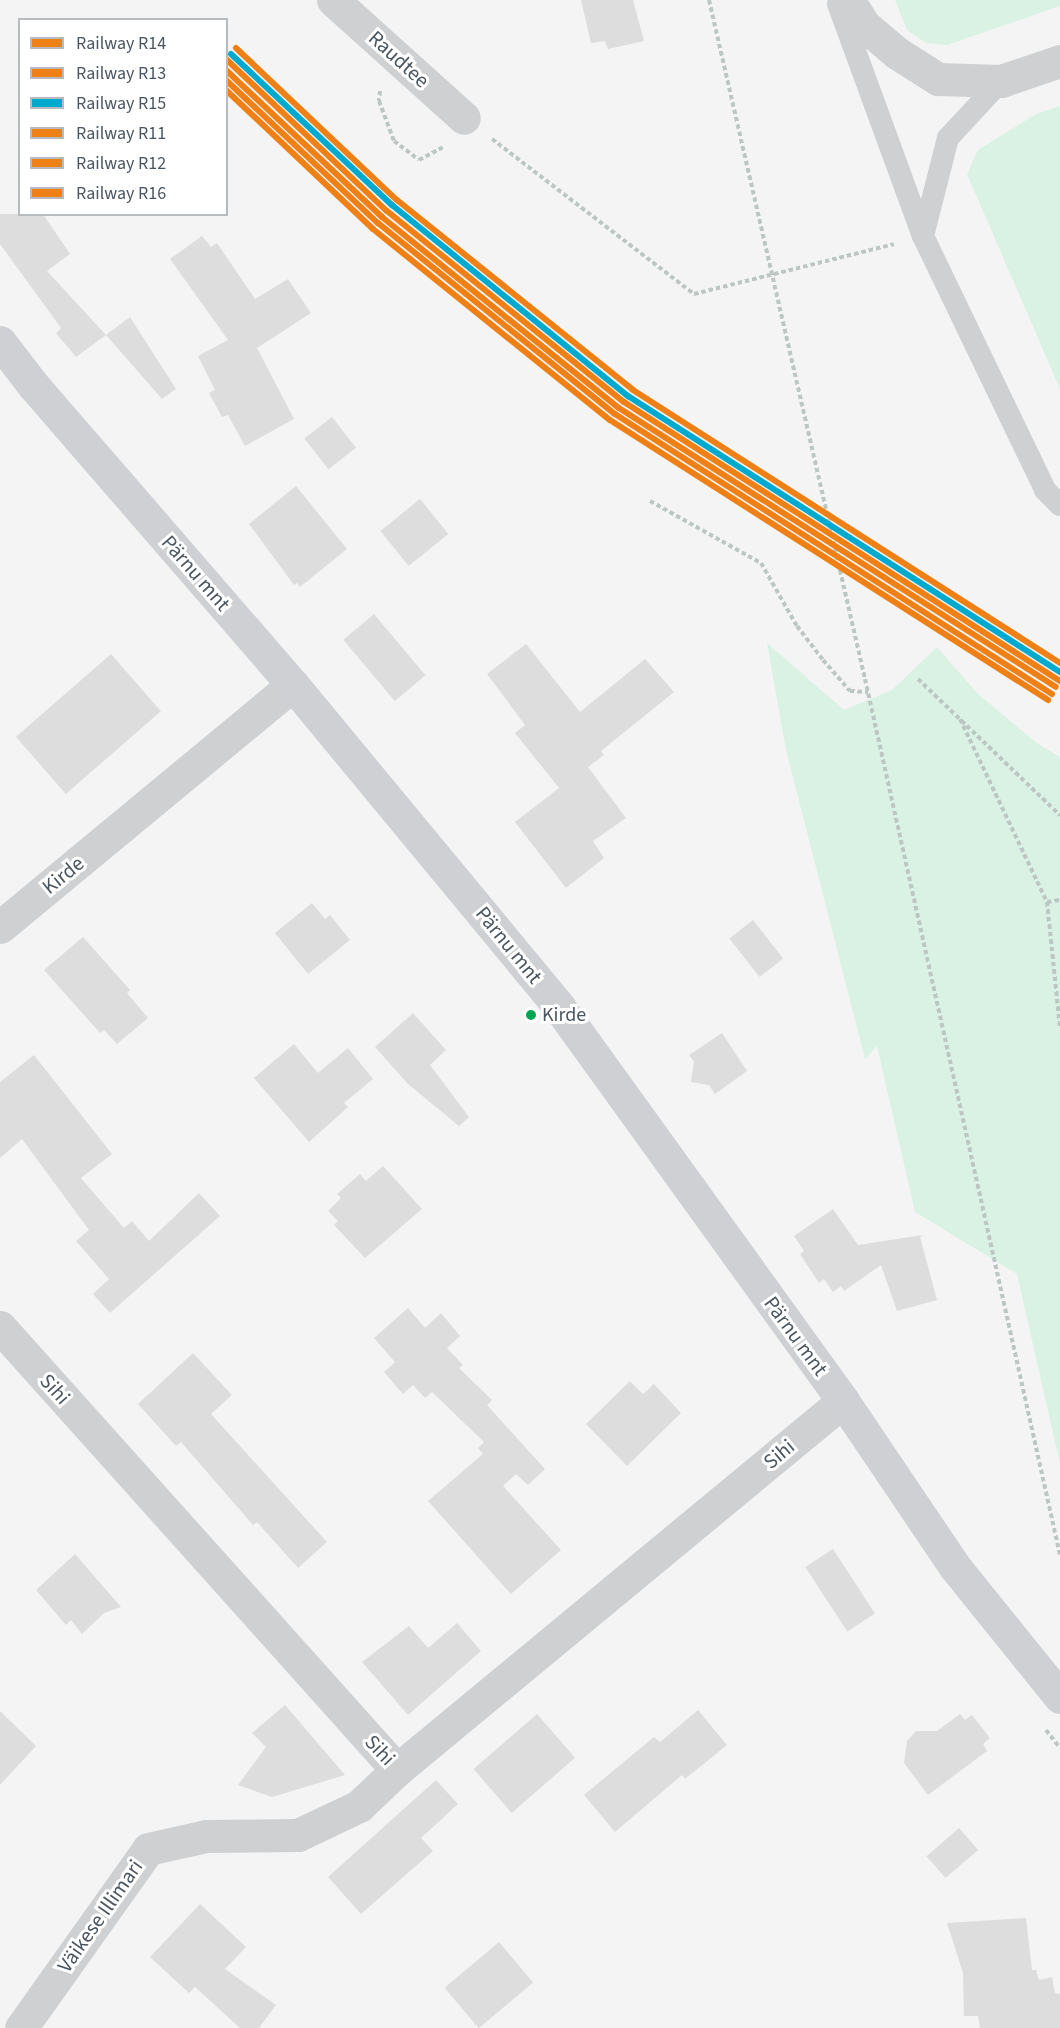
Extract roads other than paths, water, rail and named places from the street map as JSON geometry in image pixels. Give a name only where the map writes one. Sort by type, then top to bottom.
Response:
[{"type":"main road","name":"Pärnu mnt","points":[[0,342],[33,385],[293,685],[559,1007],[843,1401],[955,1567],[1060,1697]]},
{"type":"street","name":"Raudtee","points":[[333,0],[465,118]]},
{"type":"street","points":[[848,0],[864,26],[897,53],[938,79],[1001,81],[1060,61]]},
{"type":"street","name":"Kirde","points":[[0,927],[293,685]]},
{"type":"street","name":"Sihi","points":[[0,1327],[397,1770],[843,1401]]},
{"type":"street","name":"Väikese Illimari","points":[[21,2028],[148,1849],[206,1836],[298,1835],[359,1806],[397,1770]]},
{"type":"lane","points":[[837,0],[923,236],[1045,490],[1060,506]]},
{"type":"lane","points":[[923,236],[948,138],[1001,81]]},
{"type":"rail line","name":"R12","points":[[236,48],[397,200],[633,390],[1060,663]]},
{"type":"rail line","name":"R15","points":[[231,54],[392,205],[628,396],[1060,672]]},
{"type":"rail line","name":"R14","points":[[228,61],[387,211],[624,402],[1060,681]]},
{"type":"rail line","name":"R13","points":[[228,72],[382,217],[619,408],[1056,687]]},
{"type":"rail line","name":"R11","points":[[228,82],[378,223],[615,414],[1052,694]]},
{"type":"rail line","name":"R16","points":[[228,92],[373,229],[610,420],[1048,700]]},
{"type":"place","name":"Kirde","points":[[531,1015]]}]
